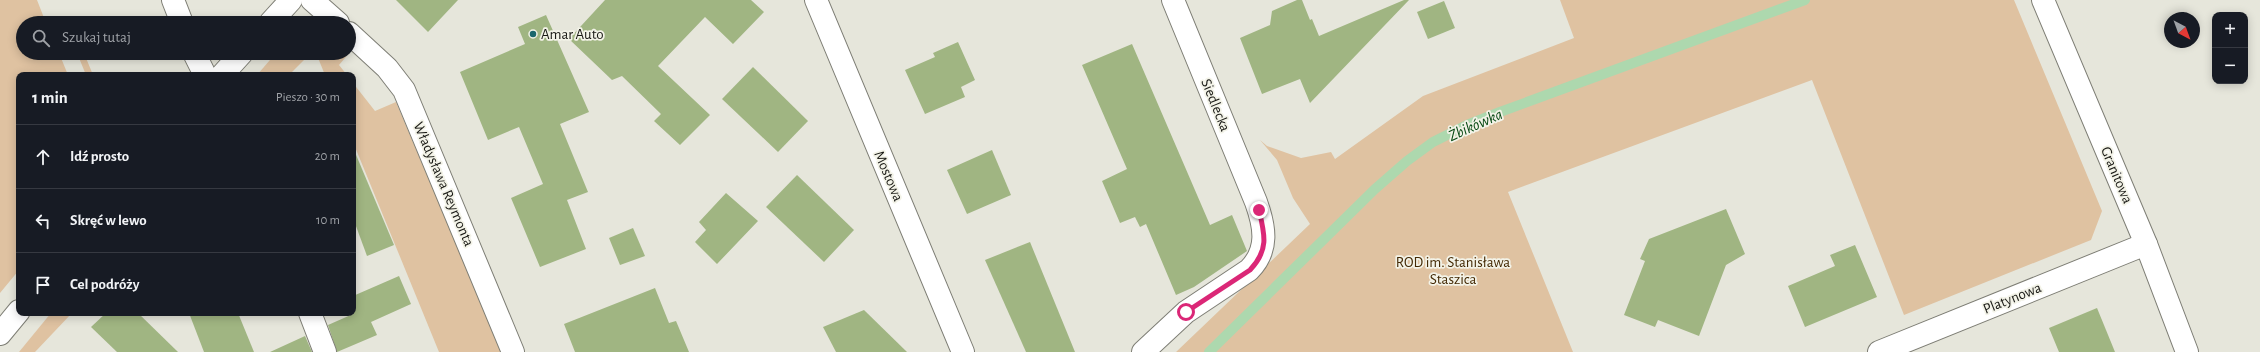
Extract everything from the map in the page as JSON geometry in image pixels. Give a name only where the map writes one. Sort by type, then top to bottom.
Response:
[{"type":"street","points":[[173,0],[179,16]]},
{"type":"street","points":[[276,16],[291,0]]},
{"type":"street","points":[[312,0],[330,16]]},
{"type":"street","name":"Mostowa","points":[[816,0],[962,352]]},
{"type":"street","name":"Granitowa","points":[[2043,0],[2146,244],[2186,352]]},
{"type":"street","name":"Siedlecka","points":[[1143,352],[1186,312],[1250,270],[1257,262],[1263,251],[1265,235],[1259,210],[1180,4]]},
{"type":"street","name":"Władysława Reymonta","points":[[356,39],[387,68],[404,90],[513,352]]},
{"type":"street","points":[[198,60],[204,72]]},
{"type":"street","points":[[225,72],[236,60]]},
{"type":"street","name":"Platynowa","points":[[1879,352],[2146,244]]},
{"type":"street","points":[[0,334],[16,315]]},
{"type":"street","points":[[311,316],[325,352]]},
{"type":"green space","points":[[0,0],[37,0],[43,16],[16,16],[16,60],[62,60],[67,72],[16,72],[16,274],[0,293]]},
{"type":"green space","name":"ROD im. Stanisława Staszica","points":[[1560,0],[2014,0],[2102,211],[2091,240],[1904,315],[1812,80],[1508,192],[1573,352],[1176,352],[1310,224],[1293,198],[1277,160],[1260,140],[1267,146],[1301,158],[1331,152],[1335,159],[1423,96],[1574,38]]},
{"type":"green space","points":[[80,60],[87,60],[92,72],[85,72]]},
{"type":"green space","points":[[270,60],[304,60],[292,72],[260,72]]},
{"type":"green space","points":[[319,60],[343,60],[339,65],[345,72],[324,72]]},
{"type":"green space","points":[[356,87],[375,111],[396,102],[502,352],[439,352],[356,149]]},
{"type":"green space","points":[[49,316],[69,316],[35,352],[19,352]]},
{"type":"building","points":[[396,0],[458,0],[428,32]]},
{"type":"building","points":[[605,0],[751,0],[764,12],[733,44],[705,17],[658,66],[710,115],[680,145],[654,121],[661,114],[622,76],[612,80],[569,39]]},
{"type":"building","points":[[1297,0],[1302,0],[1310,20],[1312,19],[1319,36],[1404,0],[1409,0],[1310,103],[1300,79],[1262,94],[1240,38],[1270,25],[1272,11]]},
{"type":"building","points":[[1444,1],[1455,28],[1428,39],[1417,12]]},
{"type":"building","points":[[546,15],[589,112],[560,124],[588,192],[567,200],[586,249],[540,267],[511,198],[543,184],[519,127],[488,140],[460,72],[525,44],[518,27]]},
{"type":"building","points":[[958,42],[975,80],[961,87],[965,97],[925,114],[905,70],[935,57],[933,53]]},
{"type":"building","points":[[1132,44],[1210,225],[1232,215],[1247,251],[1194,287],[1176,295],[1146,224],[1140,227],[1135,217],[1120,223],[1102,181],[1127,169],[1082,65]]},
{"type":"building","points":[[753,67],[808,121],[778,152],[722,99]]},
{"type":"building","points":[[992,150],[1011,195],[967,214],[947,170]]},
{"type":"building","points":[[356,155],[394,245],[367,256],[356,226]]},
{"type":"building","points":[[797,175],[854,230],[824,262],[766,207]]},
{"type":"building","points":[[726,193],[758,221],[717,264],[695,242],[706,230],[699,222]]},
{"type":"building","points":[[1726,209],[1745,254],[1726,265],[1699,336],[1658,320],[1655,327],[1624,315],[1645,261],[1640,259],[1649,239]]},
{"type":"building","points":[[633,228],[645,256],[620,265],[609,238]]},
{"type":"building","points":[[1030,242],[1075,352],[1026,352],[985,260]]},
{"type":"building","points":[[1855,245],[1877,297],[1805,327],[1788,286],[1835,266],[1830,255]]},
{"type":"building","points":[[399,276],[411,304],[371,322],[377,335],[337,352],[328,325],[348,316],[356,316],[356,295]]},
{"type":"building","points":[[655,288],[669,323],[676,321],[689,352],[575,352],[564,324]]},
{"type":"building","points":[[2097,308],[2115,352],[2059,352],[2049,328]]},
{"type":"building","points":[[864,310],[907,352],[836,352],[823,327]]},
{"type":"building","points":[[103,316],[141,316],[178,352],[117,352],[91,327]]},
{"type":"building","points":[[190,316],[239,316],[254,352],[204,352]]},
{"type":"building","points":[[305,336],[312,352],[270,352]]},
{"type":"waterway","name":"Żbikówka","points":[[1209,352],[1375,189],[1407,161],[1433,142],[1467,125],[1500,112],[1805,0]]},
{"type":"place","name":"Amar Auto","points":[[533,34]]},
{"type":"route","points":[[1186,312],[1250,270],[1257,262],[1263,251],[1265,235],[1259,210]]}]
